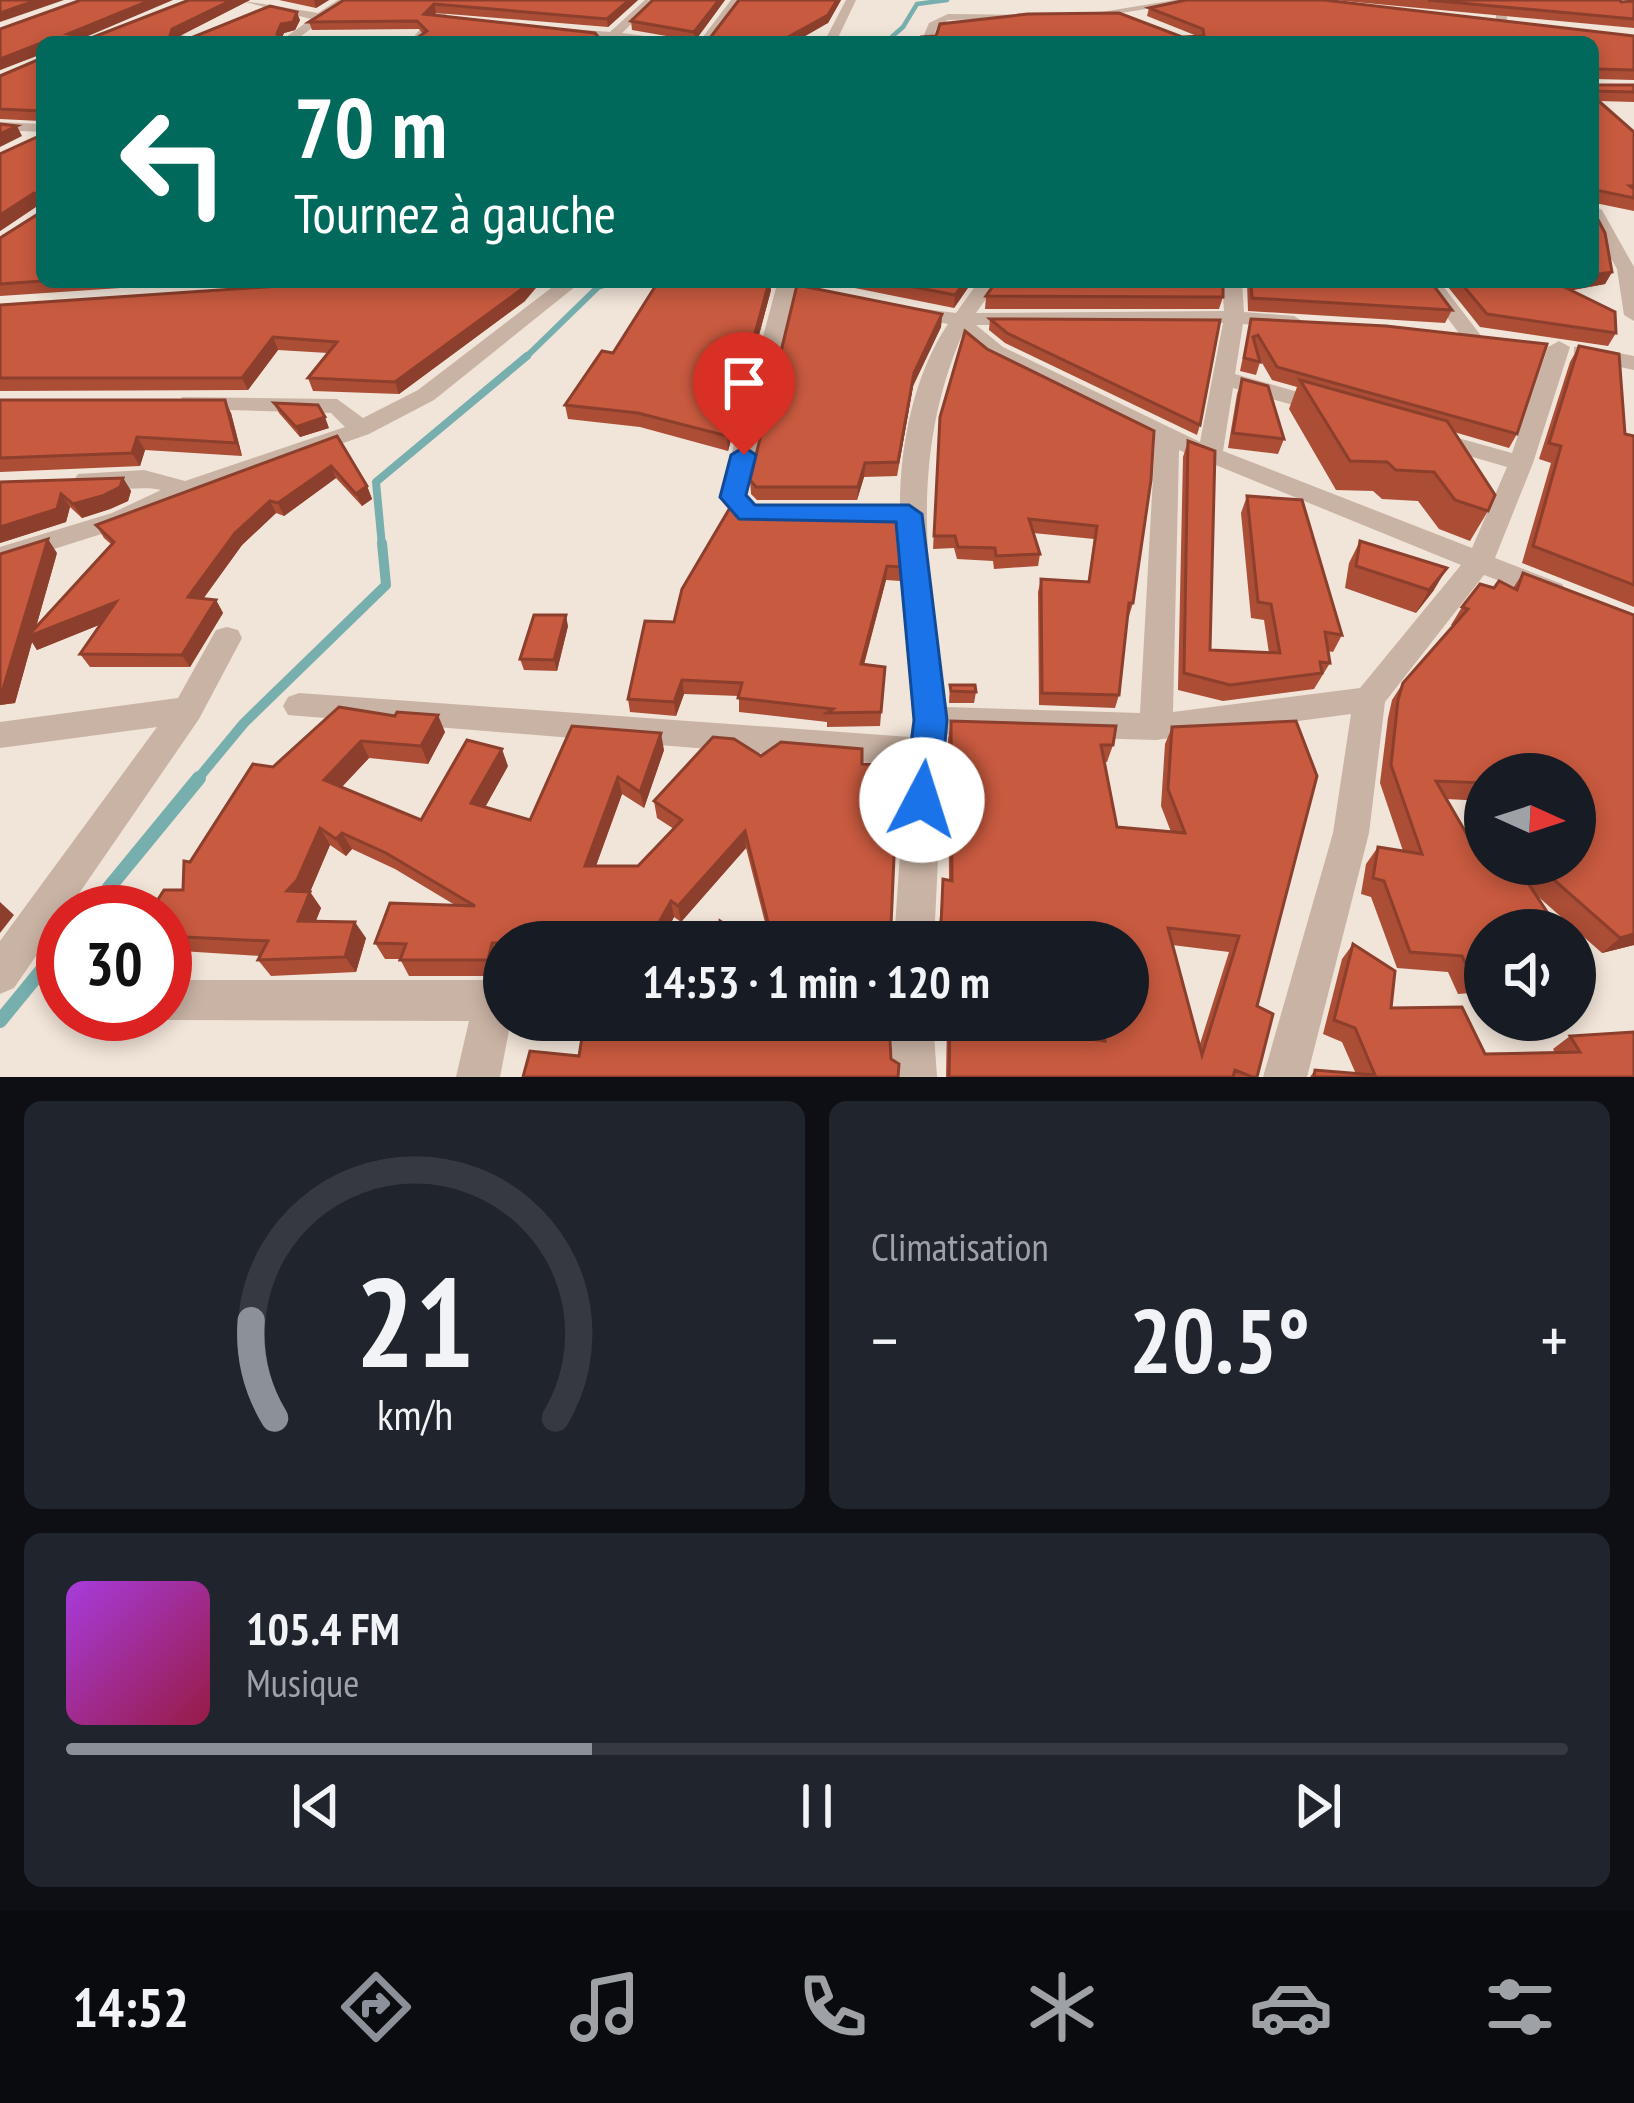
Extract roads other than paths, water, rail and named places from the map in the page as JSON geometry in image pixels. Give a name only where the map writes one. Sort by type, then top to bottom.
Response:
[{"type":"street","points":[[242,0],[319,17]]},
{"type":"street","points":[[292,36],[345,0]]},
{"type":"street","points":[[423,36],[454,0]]},
{"type":"street","points":[[612,36],[651,0]]},
{"type":"street","points":[[709,36],[736,0]]},
{"type":"street","points":[[833,36],[851,0]]},
{"type":"street","points":[[927,36],[939,19],[948,16],[1058,18],[1120,14],[1198,0]]},
{"type":"street","points":[[1501,0],[1502,36]]},
{"type":"street","points":[[249,15],[272,6]]},
{"type":"street","points":[[1120,14],[1137,20]]},
{"type":"street","points":[[436,20],[458,22]]},
{"type":"street","points":[[1478,20],[1523,26]]},
{"type":"street","points":[[547,30],[588,36]]},
{"type":"street","points":[[0,126],[36,131]]},
{"type":"street","points":[[21,147],[36,136]]},
{"type":"street","points":[[1599,221],[1631,270],[1634,315]]},
{"type":"street","points":[[0,557],[121,519],[186,489],[362,429],[425,395],[563,288]]},
{"type":"street","points":[[789,288],[733,497],[737,506],[748,513],[909,514]]},
{"type":"street","points":[[804,288],[956,319],[1233,298],[1329,325]]},
{"type":"street","points":[[915,921],[927,736],[909,514],[920,409],[956,319],[983,288]]},
{"type":"street","points":[[1436,288],[1483,338],[1448,335]]},
{"type":"street","points":[[1210,454],[1233,298]]},
{"type":"street","points":[[956,319],[995,352],[1167,437],[1568,597]]},
{"type":"street","points":[[1285,1077],[1351,833],[1369,699],[1480,561],[1521,464],[1548,346],[1634,363]]},
{"type":"street","points":[[1223,378],[1360,418]]},
{"type":"street","points":[[157,402],[337,406],[362,429]]},
{"type":"street","points":[[1406,430],[1521,464]]},
{"type":"street","points":[[1156,727],[1167,437]]},
{"type":"street","points":[[62,481],[144,478],[186,489]]},
{"type":"street","points":[[0,974],[188,710],[227,638]]},
{"type":"street","points":[[299,706],[927,736],[1156,727],[1369,699]]},
{"type":"street","points":[[0,735],[188,710]]},
{"type":"street","points":[[192,1000],[483,1001]]},
{"type":"street","points":[[478,1077],[488,1041]]},
{"type":"street","points":[[913,1041],[915,1077]]},
{"type":"waterway","points":[[893,36],[917,4],[947,0]]},
{"type":"waterway","points":[[524,359],[597,288]]},
{"type":"waterway","points":[[382,546],[376,482],[527,356]]},
{"type":"waterway","points":[[196,781],[244,723],[386,585],[382,543]]},
{"type":"waterway","points":[[111,885],[199,778]]},
{"type":"waterway","points":[[0,1021],[36,977]]}]
